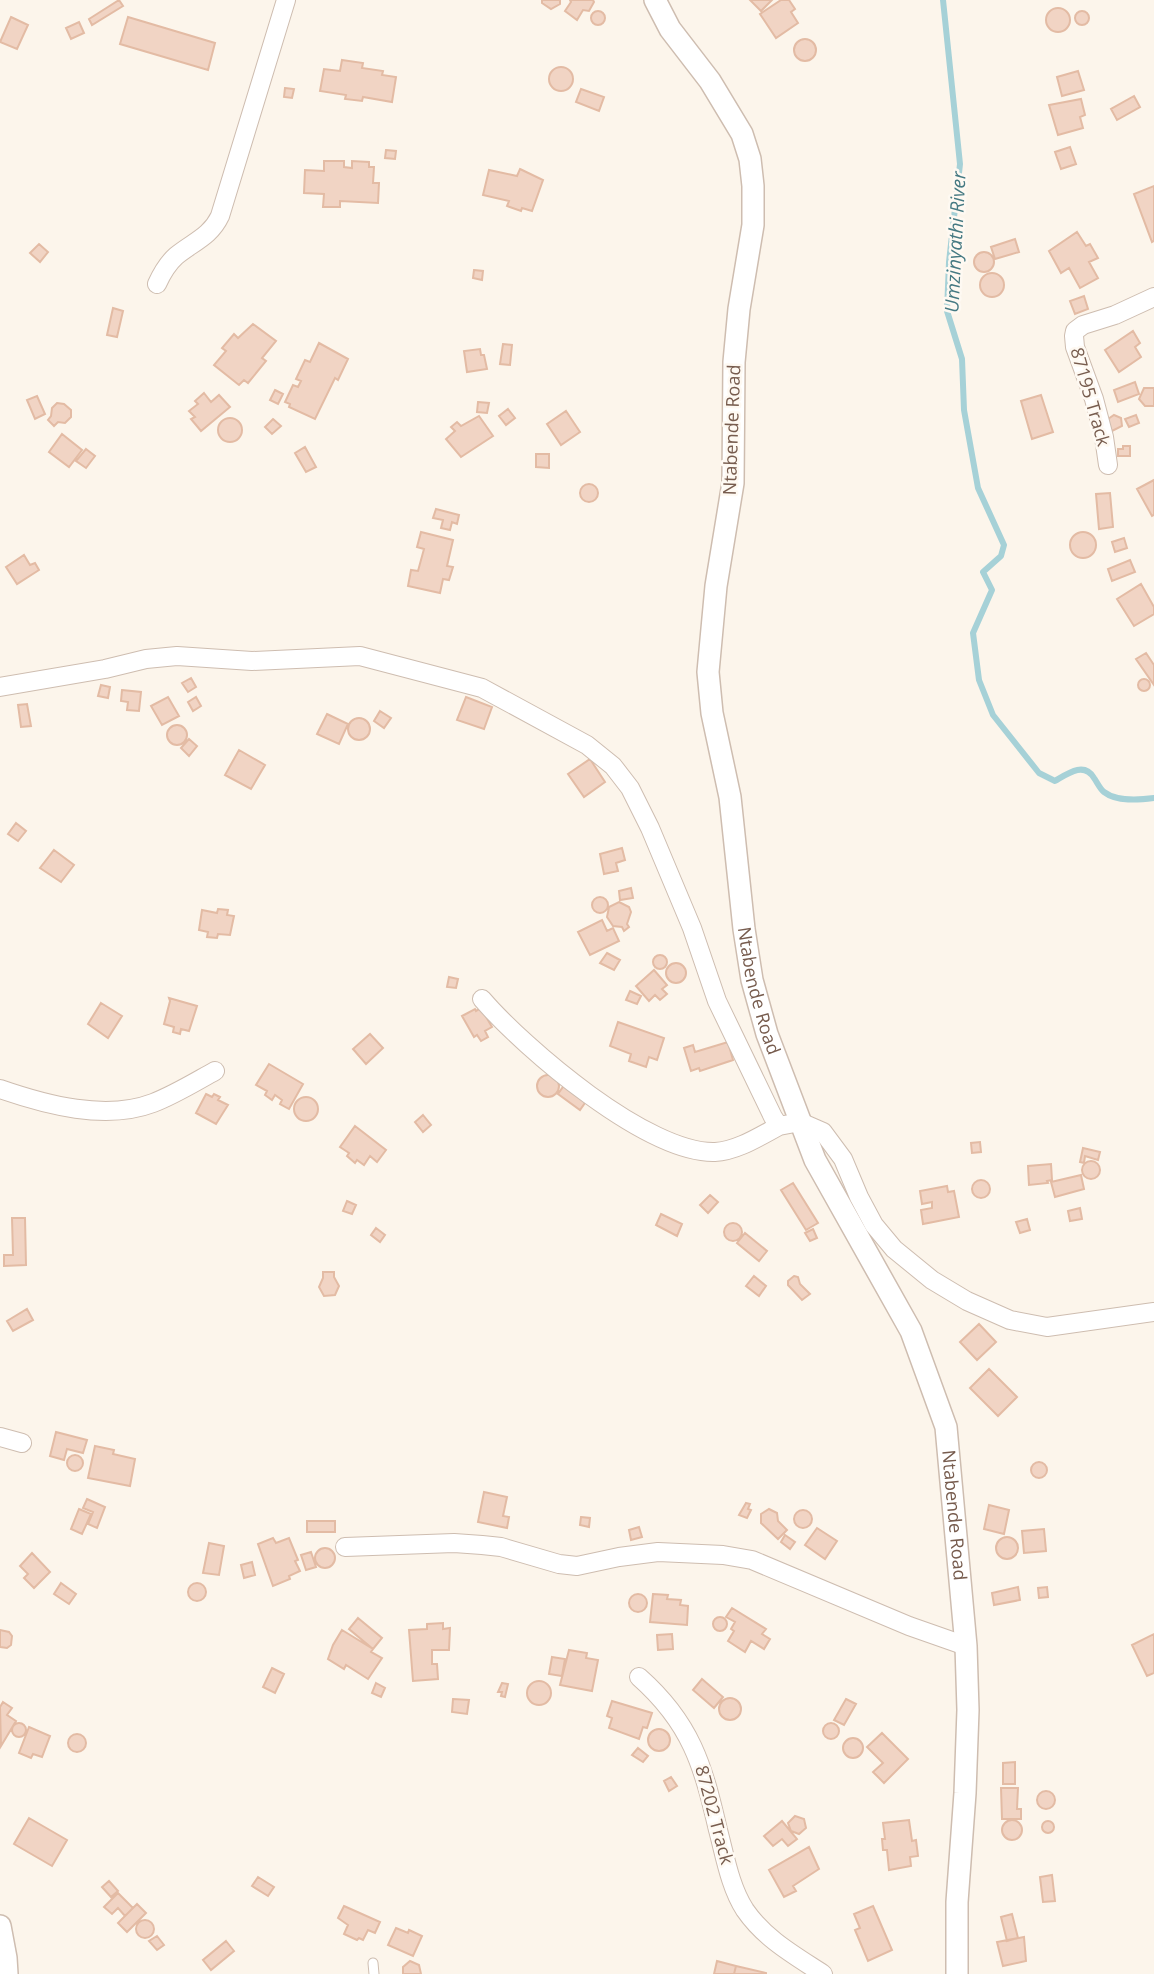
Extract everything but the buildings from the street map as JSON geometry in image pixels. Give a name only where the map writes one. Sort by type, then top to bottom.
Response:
[{"type":"street","points":[[157,284],[166,266],[177,255],[206,236],[220,216],[286,0]]},
{"type":"street","name":"Ntabende Road","points":[[655,0],[670,29],[709,81],[742,134],[750,159],[754,186],[753,225],[734,362],[733,482],[716,586],[708,671],[712,713],[730,797],[752,980],[790,1124],[815,1160],[911,1331],[946,1427],[966,1646],[968,1710],[957,1902],[957,1974]]},
{"type":"street","name":"87195 Track","points":[[1108,465],[1100,424],[1075,347],[1074,336],[1083,325],[1115,315],[1154,297]]},
{"type":"street","points":[[0,687],[166,657],[252,662],[360,656],[482,688],[587,745],[613,766],[630,788],[692,928],[717,1001],[757,1088],[790,1124]]},
{"type":"street","points":[[482,999],[530,1049],[603,1104],[674,1145],[695,1151],[718,1152],[742,1145],[790,1124],[815,1127],[830,1139],[844,1159],[874,1225],[894,1249],[932,1280],[967,1301],[1010,1320],[1047,1327],[1154,1312]]},
{"type":"street","points":[[0,1090],[86,1110],[133,1109],[154,1103],[215,1071]]},
{"type":"street","points":[[0,1437],[22,1443]]},
{"type":"street","points":[[345,1547],[454,1543],[482,1545],[502,1547],[559,1564],[577,1566],[659,1552],[698,1552],[752,1560],[909,1626],[966,1646]]},
{"type":"street","name":"87202 Track","points":[[639,1677],[670,1709],[685,1730],[698,1756],[706,1779],[724,1859],[744,1908],[768,1938],[823,1974]]},
{"type":"street","points":[[0,1926],[10,1972]]},
{"type":"lane","points":[[373,1963],[374,1974]]},
{"type":"waterway","name":"Umzinyathi River","points":[[943,0],[960,164],[949,262],[947,311],[962,359],[964,410],[978,488],[1004,545],[1001,556],[983,572],[992,590],[973,633],[979,680],[993,715],[1039,773],[1055,781],[1075,770],[1085,770],[1109,795],[1128,800],[1154,798]]}]
